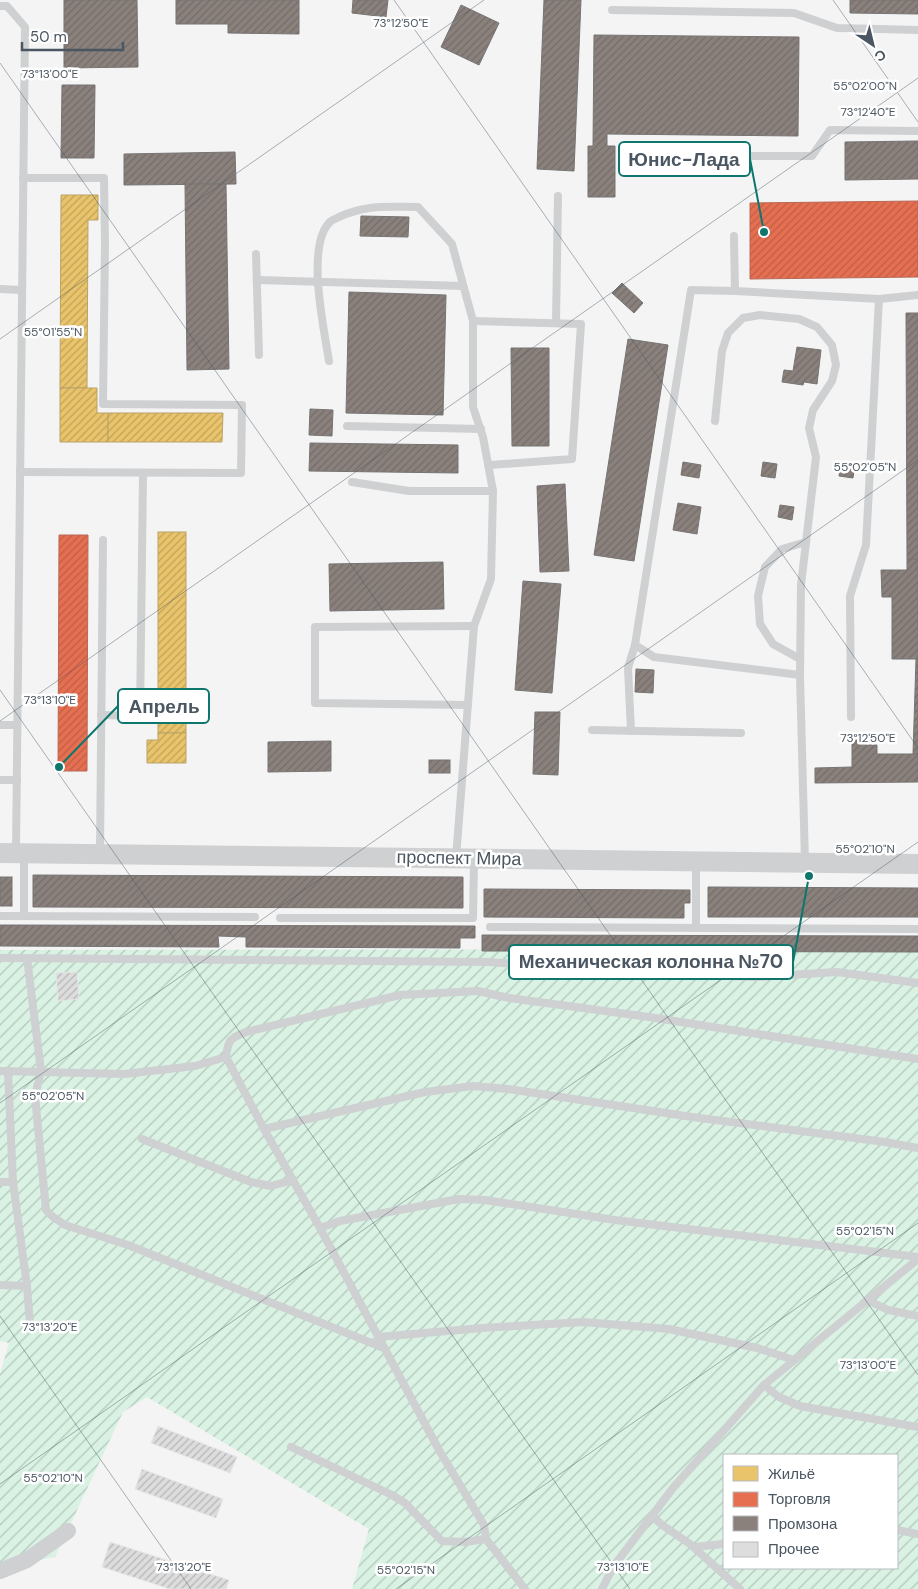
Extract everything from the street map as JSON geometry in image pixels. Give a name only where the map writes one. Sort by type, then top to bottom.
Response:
[{"type":"street","name":"проспект Мира","points":[[13,853],[918,864]]},
{"type":"street","points":[[0,1571],[27,1560],[68,1531]]},
{"type":"lane","points":[[0,6],[7,6],[25,27],[18,725],[13,853],[24,916]]},
{"type":"lane","points":[[612,10],[794,14],[837,28],[918,30]]},
{"type":"lane","points":[[630,156],[812,156],[830,130],[918,131]]},
{"type":"lane","points":[[20,472],[241,473],[242,405],[103,404],[104,178],[23,178]]},
{"type":"lane","points":[[556,323],[558,196]]},
{"type":"lane","points":[[280,918],[473,918],[465,858],[468,705],[474,626],[491,579],[494,491],[490,465],[473,407],[473,321],[452,244],[418,208],[381,207],[355,210],[330,222],[320,239],[318,282],[329,361]]},
{"type":"lane","points":[[734,236],[735,291]]},
{"type":"lane","points":[[256,254],[259,355]]},
{"type":"lane","points":[[257,280],[463,286]]},
{"type":"lane","points":[[0,290],[22,290]]},
{"type":"lane","points":[[631,731],[628,668],[635,645],[691,290],[879,299],[918,295]]},
{"type":"lane","points":[[851,717],[850,596],[866,546],[879,299]]},
{"type":"lane","points":[[715,421],[722,352],[728,333],[743,318],[760,315],[799,320],[817,327],[832,345],[836,365],[832,381],[813,410],[810,428],[816,457],[801,585],[800,675],[805,862]]},
{"type":"lane","points":[[473,321],[581,324],[572,459],[490,465]]},
{"type":"lane","points":[[347,426],[480,429]]},
{"type":"lane","points":[[102,715],[140,716],[143,473]]},
{"type":"lane","points":[[352,482],[409,490],[494,491]]},
{"type":"lane","points":[[100,854],[103,540]]},
{"type":"lane","points":[[800,659],[773,644],[760,624],[758,596],[765,568],[782,549],[806,542]]},
{"type":"lane","points":[[468,705],[315,703],[315,627],[474,626]]},
{"type":"lane","points":[[635,645],[654,656],[800,675]]},
{"type":"lane","points":[[0,725],[18,725]]},
{"type":"lane","points":[[592,730],[741,733]]},
{"type":"lane","points":[[0,780],[17,780]]},
{"type":"lane","points":[[696,861],[696,928]]},
{"type":"lane","points":[[0,916],[255,917]]},
{"type":"lane","points":[[490,928],[918,929]]},
{"type":"lane","points":[[0,958],[487,962],[757,977],[837,972],[918,982]]},
{"type":"lane","points":[[27,958],[41,1071],[35,1096],[46,1210],[52,1217],[65,1225],[128,1245],[384,1348]]},
{"type":"lane","points":[[525,1589],[486,1539],[484,1525],[439,1450],[226,1057],[227,1045],[233,1037],[246,1032],[400,995],[478,991],[509,998],[649,1017],[918,1059]]},
{"type":"lane","points":[[30,1325],[27,1286],[13,1182],[4,1071],[124,1074],[195,1066],[226,1057]]},
{"type":"lane","points":[[264,1129],[425,1092],[473,1086],[508,1089],[692,1117],[918,1148]]},
{"type":"lane","points":[[142,1139],[252,1182],[271,1186],[293,1180]]},
{"type":"lane","points":[[0,1182],[13,1182]]},
{"type":"lane","points":[[320,1228],[340,1221],[459,1199],[485,1200],[615,1220],[918,1258]]},
{"type":"lane","points":[[602,1589],[613,1567],[672,1488],[764,1385],[918,1258]]},
{"type":"lane","points":[[0,1285],[27,1286]]},
{"type":"lane","points":[[867,1300],[888,1310],[918,1316]]},
{"type":"lane","points":[[378,1338],[482,1328],[584,1322],[669,1329],[757,1348],[794,1360]]},
{"type":"lane","points":[[764,1385],[779,1397],[800,1406],[918,1427]]},
{"type":"lane","points":[[291,1447],[406,1503],[442,1541],[465,1542],[486,1539]]},
{"type":"lane","points":[[652,1516],[694,1547],[740,1589]]},
{"type":"lane","points":[[898,1530],[918,1534]]},
{"type":"lane","points":[[694,1547],[723,1544]]},
{"type":"green space","points":[[918,949],[918,1589],[352,1589],[369,1529],[147,1397],[123,1412],[55,1557],[0,1567],[0,1374],[9,1343],[0,1341],[0,950]]},
{"type":"building: Жильё","points":[[61,195],[98,195],[98,220],[88,220],[87,388],[60,388]]},
{"type":"building: Жильё","points":[[60,388],[97,388],[97,413],[108,413],[108,442],[60,442]]},
{"type":"building: Жильё","points":[[108,413],[223,413],[222,442],[108,442]]},
{"type":"building: Жильё","points":[[158,532],[186,532],[186,733],[158,733]]},
{"type":"building: Жильё","points":[[158,733],[186,733],[186,763],[147,763],[147,740],[158,740]]},
{"type":"building: Торговля","points":[[918,201],[918,277],[750,279],[750,203]]},
{"type":"building: Торговля","points":[[59,535],[88,535],[87,771],[58,771]]},
{"type":"building: Промзона","points":[[64,0],[137,0],[138,67],[64,68]]},
{"type":"building: Промзона","points":[[176,0],[299,0],[299,34],[228,33],[228,24],[176,24]]},
{"type":"building: Промзона","points":[[353,0],[388,0],[386,17],[352,13]]},
{"type":"building: Промзона","points":[[544,0],[581,0],[574,171],[537,169]]},
{"type":"building: Промзона","points":[[850,0],[918,0],[918,14],[850,13]]},
{"type":"building: Промзона","points":[[461,5],[499,23],[479,65],[441,47]]},
{"type":"building: Промзона","points":[[594,35],[799,37],[798,136],[607,134],[607,146],[615,146],[615,197],[588,197],[588,146],[593,146]]},
{"type":"building: Промзона","points":[[62,85],[95,85],[94,158],[61,158]]},
{"type":"building: Промзона","points":[[918,141],[918,179],[845,180],[845,142]]},
{"type":"building: Промзона","points":[[235,152],[236,184],[124,185],[124,154]]},
{"type":"building: Промзона","points":[[185,184],[226,184],[229,369],[187,370]]},
{"type":"building: Промзона","points":[[361,216],[409,217],[408,237],[360,236]]},
{"type":"building: Промзона","points":[[622,283],[643,303],[634,313],[612,293]]},
{"type":"building: Промзона","points":[[349,292],[446,295],[443,415],[346,413]]},
{"type":"building: Промзона","points":[[906,313],[918,313],[918,559],[907,559]]},
{"type":"building: Промзона","points":[[628,339],[668,345],[634,561],[594,555]]},
{"type":"building: Промзона","points":[[797,347],[821,350],[817,384],[804,382],[803,385],[782,382],[784,370],[793,371]]},
{"type":"building: Промзона","points":[[511,348],[549,348],[549,446],[512,446]]},
{"type":"building: Промзона","points":[[310,409],[333,410],[332,436],[309,435]]},
{"type":"building: Промзона","points":[[310,443],[458,445],[458,473],[309,471]]},
{"type":"building: Промзона","points":[[683,462],[701,465],[699,478],[681,475]]},
{"type":"building: Промзона","points":[[763,462],[777,464],[775,478],[761,476]]},
{"type":"building: Промзона","points":[[841,462],[855,464],[853,478],[839,476]]},
{"type":"building: Промзона","points":[[565,484],[569,571],[540,572],[537,486]]},
{"type":"building: Промзона","points":[[678,503],[701,507],[697,534],[673,530]]},
{"type":"building: Промзона","points":[[780,505],[794,507],[792,520],[778,517]]},
{"type":"building: Промзона","points":[[907,559],[918,559],[918,754],[913,754],[916,659],[892,659],[892,597],[882,597],[881,570],[907,570]]},
{"type":"building: Промзона","points":[[443,562],[444,609],[330,611],[329,564]]},
{"type":"building: Промзона","points":[[523,581],[561,584],[552,693],[515,690]]},
{"type":"building: Промзона","points":[[636,669],[654,670],[653,693],[635,692]]},
{"type":"building: Промзона","points":[[535,712],[560,712],[558,775],[533,774]]},
{"type":"building: Промзона","points":[[852,740],[866,740],[866,745],[877,745],[877,754],[918,754],[918,782],[815,783],[815,768],[852,767]]},
{"type":"building: Промзона","points":[[331,741],[331,771],[268,772],[268,742]]},
{"type":"building: Промзона","points":[[429,760],[450,760],[450,773],[429,773]]},
{"type":"building: Промзона","points":[[33,875],[463,877],[463,908],[33,907]]},
{"type":"building: Промзона","points":[[0,877],[12,877],[12,906],[0,906]]},
{"type":"building: Промзона","points":[[708,887],[918,888],[918,917],[708,917]]},
{"type":"building: Промзона","points":[[484,889],[690,890],[690,903],[684,903],[684,918],[484,917]]},
{"type":"building: Промзона","points":[[0,925],[475,926],[475,938],[460,938],[460,948],[246,947],[246,937],[218,936],[219,947],[0,946]]},
{"type":"building: Промзона","points":[[482,935],[918,936],[918,952],[482,951]]},
{"type":"building: Прочее","points":[[77,972],[79,999],[58,1001],[56,973]]},
{"type":"building: Прочее","points":[[158,1426],[237,1457],[230,1473],[151,1443]]},
{"type":"building: Прочее","points":[[142,1469],[223,1499],[216,1518],[135,1489]]},
{"type":"building: Прочее","points":[[110,1542],[229,1580],[226,1589],[170,1589],[102,1567]]},
{"type":"place","name":"Юнис-Лада","points":[[764,232]]},
{"type":"place","name":"Апрель","points":[[59,767]]},
{"type":"place","name":"Механическая колонна №70","points":[[809,876]]}]
